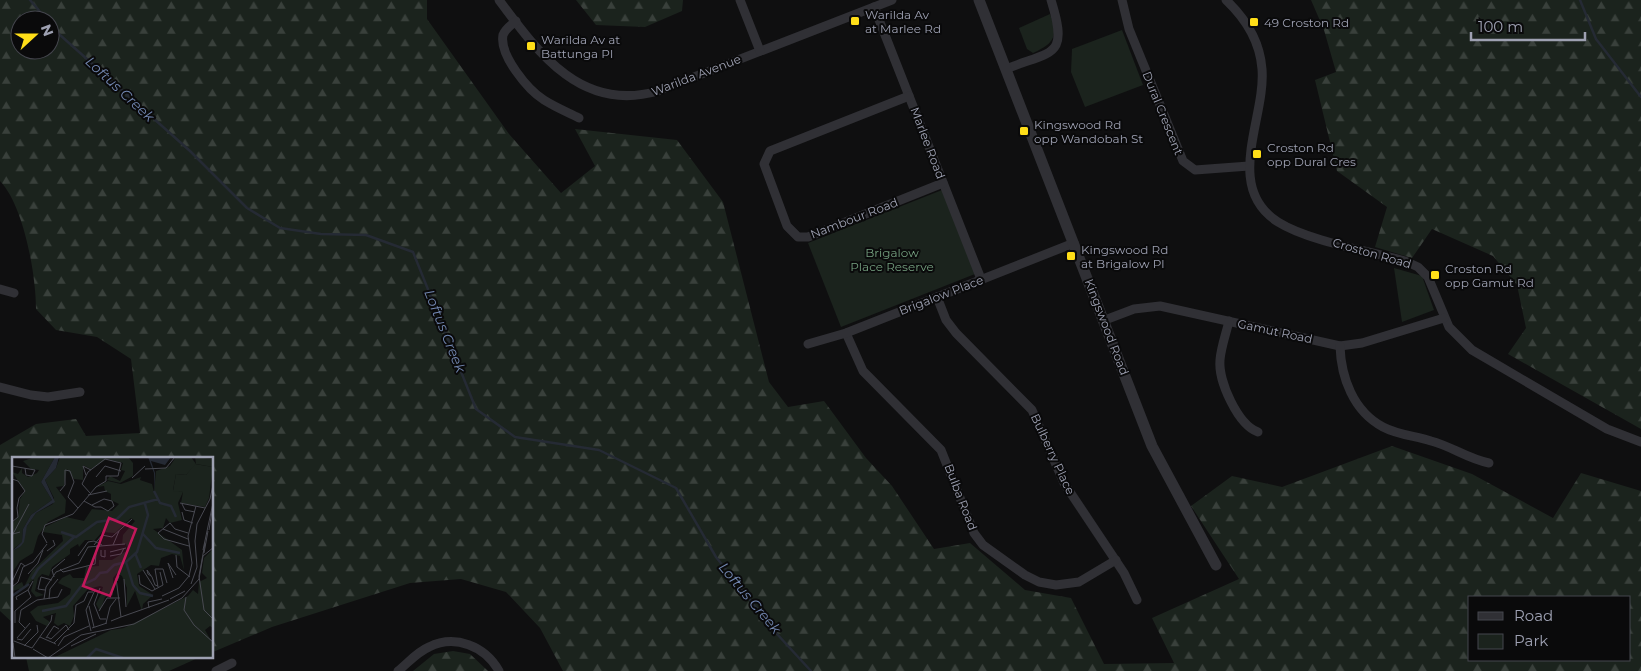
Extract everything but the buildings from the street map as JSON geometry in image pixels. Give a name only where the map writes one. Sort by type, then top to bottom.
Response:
[{"type":"street","name":"Warilda Avenue","points":[[499,0],[551,63],[576,83],[596,91],[624,94],[645,94],[658,91],[892,0]]},
{"type":"street","points":[[740,0],[760,50]]},
{"type":"street","name":"Kingswood Road","points":[[979,0],[1105,320],[1152,446],[1216,565]]},
{"type":"street","points":[[1006,69],[1044,55],[1056,45],[1060,30],[1051,0]]},
{"type":"street","name":"Dural Crescent","points":[[1122,0],[1126,21],[1182,161],[1195,170],[1249,166]]},
{"type":"street","name":"Croston Road","points":[[1226,0],[1241,15],[1253,34],[1262,69],[1259,106],[1249,166],[1256,196],[1264,210],[1276,221],[1299,232],[1412,264],[1423,271],[1432,283],[1444,318],[1460,340],[1479,354],[1607,429],[1641,442]]},
{"type":"street","name":"Marlee Road","points":[[874,7],[981,279]]},
{"type":"street","points":[[516,21],[507,28],[503,37],[504,44],[516,71],[543,100],[579,118]]},
{"type":"street","name":"Nambour Road","points":[[909,96],[770,151],[764,159],[764,164],[787,226],[798,237],[808,237],[944,183]]},
{"type":"street","name":"Brigalow Place","points":[[808,344],[846,333],[1074,243]]},
{"type":"street","points":[[0,288],[14,293]]},
{"type":"street","name":"Bulberry Place","points":[[937,297],[946,320],[956,333],[1032,410],[1067,488],[1116,560],[1137,600]]},
{"type":"street","name":"Gamut Road","points":[[1105,320],[1134,309],[1160,306],[1340,346],[1362,343],[1444,318]]},
{"type":"street","points":[[1229,322],[1220,358],[1222,374],[1240,419],[1252,430],[1258,432]]},
{"type":"street","name":"Bulba Road","points":[[846,333],[863,371],[941,450],[974,533],[990,551],[1025,575],[1040,582],[1056,585],[1079,582],[1116,560]]},
{"type":"street","points":[[1340,346],[1346,384],[1358,404],[1378,424],[1391,430],[1433,441],[1467,458],[1488,463]]},
{"type":"street","points":[[0,387],[48,397],[80,392]]},
{"type":"street","points":[[398,671],[430,646],[457,641],[467,643],[484,653],[492,660],[498,671]]},
{"type":"street","points":[[216,671],[232,663]]},
{"type":"green space","points":[[0,0],[427,0],[427,19],[509,134],[561,193],[595,166],[575,129],[677,140],[723,202],[769,382],[788,407],[824,401],[866,458],[892,486],[934,549],[970,543],[1025,590],[1071,598],[1104,664],[1174,663],[1152,618],[1239,579],[1191,506],[1232,476],[1282,487],[1392,446],[1472,474],[1553,518],[1581,473],[1641,491],[1641,671],[563,671],[540,628],[506,592],[461,579],[410,583],[272,627],[214,652],[214,457],[12,457],[12,622],[0,611],[0,445],[36,424],[76,419],[86,436],[140,433],[131,359],[97,337],[56,330],[36,309],[31,260],[16,207],[0,181]]},
{"type":"green space","points":[[576,0],[683,0],[682,11],[645,27],[596,25]]},
{"type":"green space","points":[[1311,0],[1641,0],[1641,429],[1508,354],[1526,328],[1517,285],[1493,256],[1432,229],[1412,258],[1375,247],[1387,207],[1337,171],[1315,80],[1336,72],[1324,30]]},
{"type":"green space","points":[[1050,14],[1054,28],[1053,38],[1046,46],[1033,53],[1027,49],[1019,28]]},
{"type":"green space","points":[[1122,30],[1143,85],[1085,107],[1071,72],[1072,49]]},
{"type":"green space","name":"Brigalow Place Reserve","points":[[942,190],[975,274],[841,327],[808,243]]},
{"type":"green space","points":[[1394,268],[1422,276],[1434,310],[1402,322]]},
{"type":"green space","points":[[453,651],[470,654],[488,671],[413,671],[434,654]]},
{"type":"green space","points":[[26,658],[198,658],[169,671],[29,671]]},
{"type":"waterway","name":"Loftus Creek","points":[[30,0],[38,10]]},
{"type":"waterway","points":[[1580,0],[1596,39],[1641,97]]},
{"type":"waterway","name":"Loftus Creek","points":[[60,35],[190,151],[247,208],[280,228],[321,234],[366,235],[413,252],[476,409],[515,437],[599,450],[676,488],[716,557],[777,634],[811,671]]},
{"type":"place","name":"Warilda Av at Marlee Rd","points":[[855,21]]},
{"type":"place","name":"49 Croston Rd","points":[[1254,22]]},
{"type":"place","name":"Warilda Av at Battunga Pl","points":[[531,46]]},
{"type":"place","name":"Kingswood Rd opp Wandobah St","points":[[1024,131]]},
{"type":"place","name":"Croston Rd opp Dural Cres","points":[[1257,154]]},
{"type":"place","name":"Kingswood Rd at Brigalow Pl","points":[[1071,256]]},
{"type":"place","name":"Croston Rd opp Gamut Rd","points":[[1435,275]]}]
